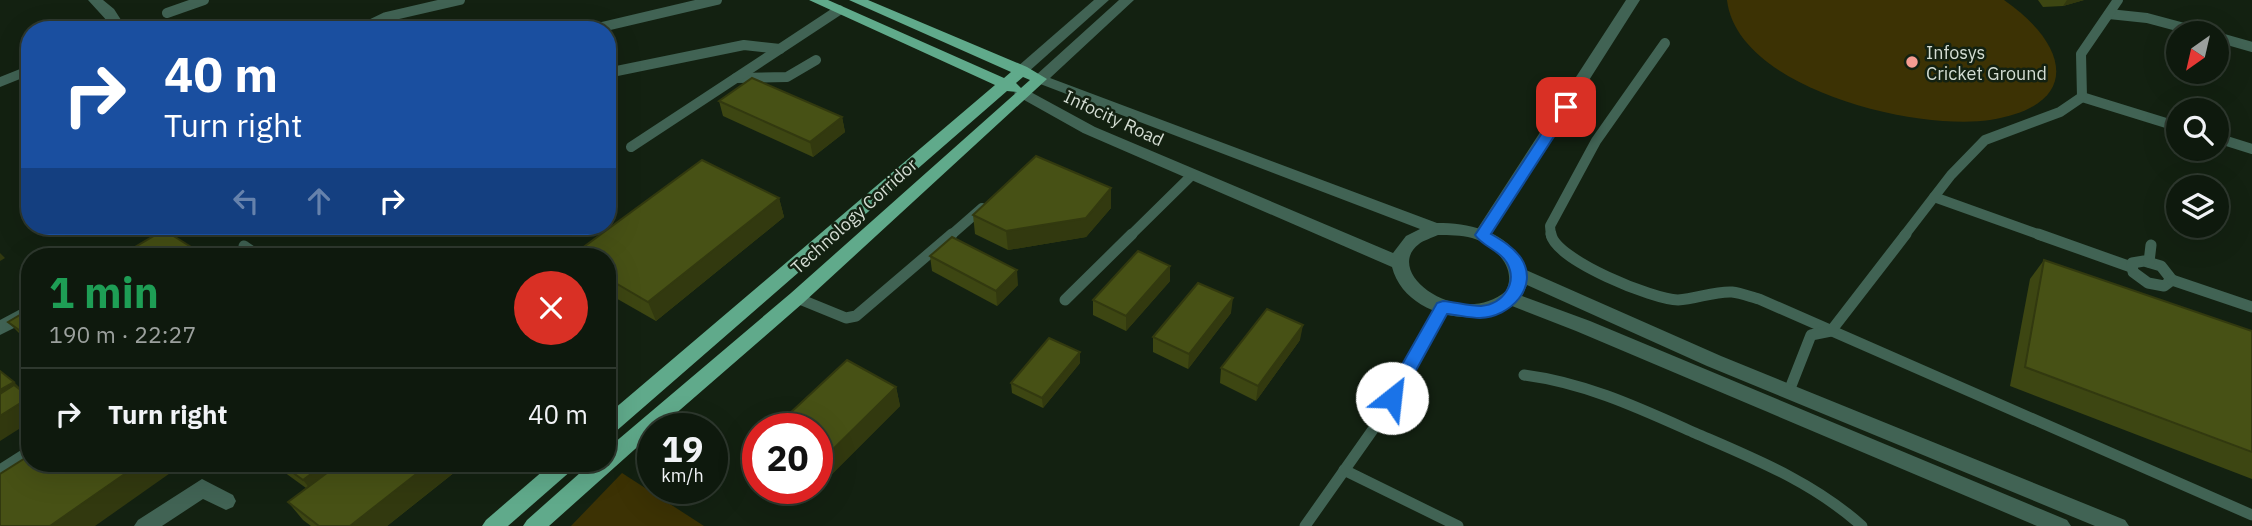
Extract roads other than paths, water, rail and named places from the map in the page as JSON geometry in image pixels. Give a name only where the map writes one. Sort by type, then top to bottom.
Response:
[{"type":"main road","name":"Infocity Road","points":[[816,0],[1005,83],[1022,93]]},
{"type":"main road","name":"Infocity Road","points":[[856,0],[1040,79]]},
{"type":"main road","points":[[616,419],[1022,70]]},
{"type":"main road","name":"Technology Corridor","points":[[616,453],[797,298],[1040,79]]},
{"type":"main road","points":[[493,526],[556,472]]},
{"type":"main road","name":"Technology Corridor","points":[[534,526],[595,472]]},
{"type":"street","points":[[95,0],[115,21]]},
{"type":"street","points":[[1022,70],[1102,0]]},
{"type":"street","name":"Technology Corridor","points":[[1040,79],[1127,0]]},
{"type":"street","points":[[1482,235],[1633,0]]},
{"type":"street","points":[[0,82],[21,73]]},
{"type":"street","name":"Infocity Road","points":[[1040,79],[1436,229]]},
{"type":"street","name":"Infocity Road","points":[[1022,93],[1089,130],[1400,263]]},
{"type":"street","points":[[1436,229],[1482,235],[1507,252],[1520,275],[1518,288],[1511,299],[1482,312],[1443,307],[1422,297],[1410,287],[1402,275],[1402,251],[1409,241],[1436,229]]},
{"type":"street","points":[[1520,275],[1788,391],[2118,526]]},
{"type":"street","points":[[1511,299],[1583,326],[2060,526]]},
{"type":"street","points":[[0,328],[21,316]]},
{"type":"street","points":[[145,526],[202,488],[226,501]]},
{"type":"lane","points":[[167,13],[204,0]]},
{"type":"lane","points":[[378,21],[460,0]]},
{"type":"lane","points":[[616,24],[717,0]]},
{"type":"lane","points":[[2082,97],[2081,54],[2118,0]]},
{"type":"lane","points":[[631,147],[839,10]]},
{"type":"lane","points":[[2109,14],[2166,23]]},
{"type":"lane","points":[[2230,41],[2252,47]]},
{"type":"lane","points":[[1665,43],[1596,141],[1550,226],[1552,240],[1565,254],[1585,267],[1647,292],[1676,300],[1732,292],[1759,299],[2252,515]]},
{"type":"lane","points":[[616,71],[744,45],[780,49]]},
{"type":"lane","points":[[736,78],[792,76],[816,61]]},
{"type":"lane","points":[[2082,97],[2166,123]]},
{"type":"lane","points":[[1788,391],[1811,335],[1831,331],[1951,175],[1985,140],[2060,112],[2082,97]]},
{"type":"lane","points":[[2229,142],[2252,149]]},
{"type":"lane","points":[[1065,300],[1192,174]]},
{"type":"lane","points":[[1934,197],[2131,267],[2133,272],[2148,283],[2164,286],[2172,280]]},
{"type":"lane","points":[[797,298],[846,318],[856,316],[987,203]]},
{"type":"lane","points":[[2150,262],[2151,245]]},
{"type":"lane","points":[[2131,267],[2136,261],[2150,262],[2163,268],[2172,280],[2252,307]]},
{"type":"lane","points":[[2146,297],[2148,283]]},
{"type":"lane","points":[[1305,526],[1379,421],[1443,307]]},
{"type":"lane","points":[[1524,375],[1557,377],[1594,388],[1800,479],[1842,506],[1862,526]]},
{"type":"lane","points":[[0,470],[21,457]]},
{"type":"lane","points":[[1344,470],[1458,526]]},
{"type":"place","name":"Infosys Cricket Ground","points":[[1912,62]]}]
